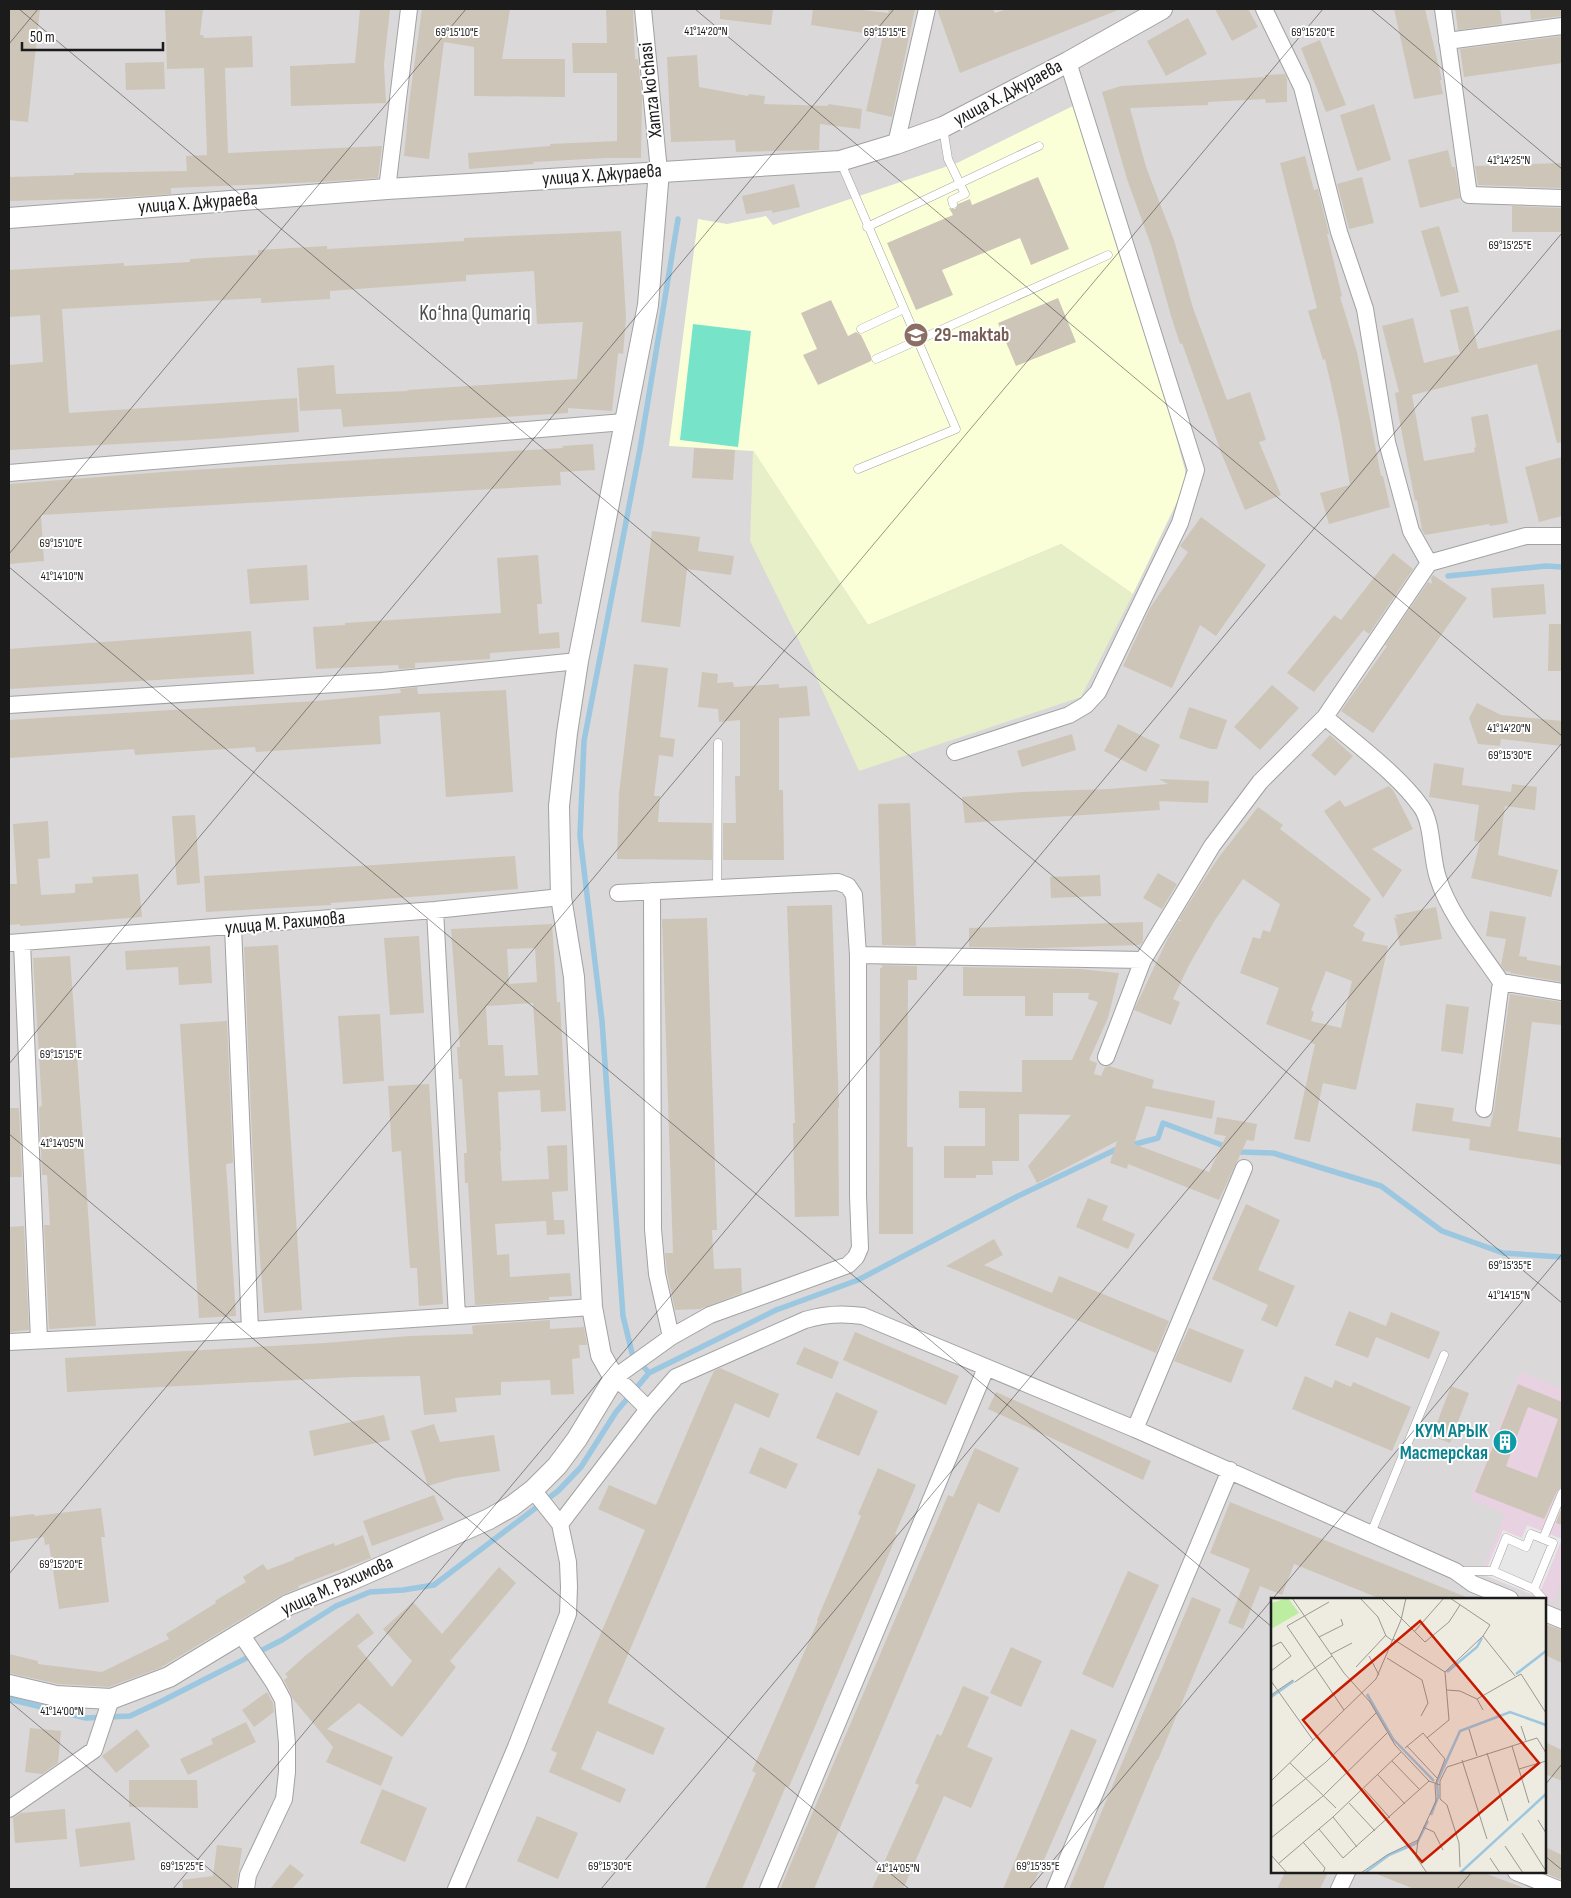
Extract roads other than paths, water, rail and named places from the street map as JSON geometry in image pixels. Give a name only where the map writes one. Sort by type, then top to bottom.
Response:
[{"type":"street","points":[[387,189],[409,9]]},
{"type":"street","name":"Xamza ko'chasi","points":[[643,9],[659,171]]},
{"type":"street","points":[[896,144],[927,9]]},
{"type":"street","name":"улица Х. Джураева","points":[[9,218],[387,189],[840,161],[943,127],[1068,62],[1162,9]]},
{"type":"street","points":[[1264,9],[1302,87],[1339,232],[1365,309],[1387,442],[1411,531],[1429,563]]},
{"type":"street","points":[[1443,9],[1469,195],[1562,198]]},
{"type":"street","points":[[1447,41],[1562,26]]},
{"type":"street","points":[[955,752],[1069,715],[1086,706],[1098,692],[1180,523],[1196,470],[1068,62]]},
{"type":"street","points":[[648,1409],[602,1354],[592,1306],[574,977],[560,897],[559,806],[567,732],[578,661],[648,305],[659,171]]},
{"type":"street","points":[[9,473],[624,422]]},
{"type":"street","points":[[1106,1057],[1143,960],[1212,846],[1260,782],[1325,717],[1429,563],[1526,536],[1562,536]]},
{"type":"street","points":[[9,705],[382,681],[578,661]]},
{"type":"street","points":[[1325,717],[1402,784],[1423,810],[1430,835],[1438,879],[1456,917],[1501,982],[1484,1109]]},
{"type":"street","points":[[618,893],[838,882],[848,886],[854,895],[858,954],[858,1196],[860,1248],[856,1257],[848,1265],[710,1315],[671,1337],[648,1354],[623,1378]]},
{"type":"street","points":[[652,891],[653,1230],[657,1274],[671,1337]]},
{"type":"street","name":"улица М. Рахимова","points":[[15,943],[233,927],[560,897]]},
{"type":"street","points":[[434,910],[457,1316]]},
{"type":"street","points":[[233,927],[250,1330]]},
{"type":"street","points":[[15,943],[39,1340]]},
{"type":"street","points":[[858,954],[1143,960]]},
{"type":"street","points":[[1501,982],[1562,992]]},
{"type":"street","points":[[1135,1429],[1244,1168]]},
{"type":"street","points":[[9,1342],[250,1330],[592,1306]]},
{"type":"street","points":[[560,1524],[648,1409],[676,1377],[805,1320],[819,1316],[849,1314],[863,1316],[1230,1470],[1455,1571],[1470,1592],[1504,1598]]},
{"type":"street","points":[[768,1889],[986,1368]]},
{"type":"street","name":"улица М. Рахимова","points":[[9,1685],[56,1696],[111,1699],[169,1678],[245,1640],[288,1605],[349,1581],[489,1520],[533,1490],[557,1466],[623,1378]]},
{"type":"street","points":[[1055,1889],[1230,1470]]},
{"type":"street","points":[[456,1889],[516,1747],[568,1614],[570,1587],[568,1562],[560,1524],[533,1490]]},
{"type":"street","points":[[1546,1614],[1562,1620]]},
{"type":"street","points":[[245,1640],[283,1700],[287,1772],[284,1799],[248,1875],[246,1889]]},
{"type":"street","points":[[9,1809],[94,1750],[111,1699]]},
{"type":"street","points":[[1339,1889],[1347,1873]]},
{"type":"street","points":[[1518,1873],[1558,1889]]},
{"type":"lane","points":[[943,127],[948,159],[965,194],[952,200],[954,204]]},
{"type":"lane","points":[[867,227],[1039,146]]},
{"type":"lane","points":[[840,161],[956,429],[858,468]]},
{"type":"lane","points":[[876,359],[1108,255]]},
{"type":"lane","points":[[861,329],[904,309]]},
{"type":"lane","points":[[717,888],[718,743]]},
{"type":"lane","points":[[1371,1533],[1444,1355]]},
{"type":"lane","points":[[1543,1539],[1562,1493]]},
{"type":"lane","points":[[1493,1571],[1506,1538],[1526,1547],[1531,1534],[1553,1543],[1534,1589]]},
{"type":"lane","points":[[1455,1571],[1493,1571],[1534,1589],[1542,1598]]},
{"type":"waterway","points":[[649,1373],[632,1353],[623,1316],[602,1021],[580,836],[584,741],[640,449],[678,219]]},
{"type":"waterway","points":[[1448,576],[1546,566],[1562,567]]},
{"type":"waterway","points":[[1128,1146],[1158,1138],[1163,1123],[1227,1147]]},
{"type":"waterway","points":[[9,1699],[86,1718],[130,1716],[282,1640],[336,1606],[370,1592],[403,1590],[434,1585],[558,1491],[581,1467],[616,1412],[649,1373],[776,1310],[858,1280],[1016,1197],[1119,1148]]},
{"type":"waterway","points":[[1236,1150],[1241,1152],[1273,1153],[1381,1186],[1442,1231],[1503,1253],[1562,1257]]},
{"type":"place","name":"29-maktab","points":[[916,335]]},
{"type":"place","name":"КУМ АРЫК Мастерская","points":[[1505,1442]]},
{"type":"district","name":"Koʻhna Qumariq","points":[[475,313]]}]
